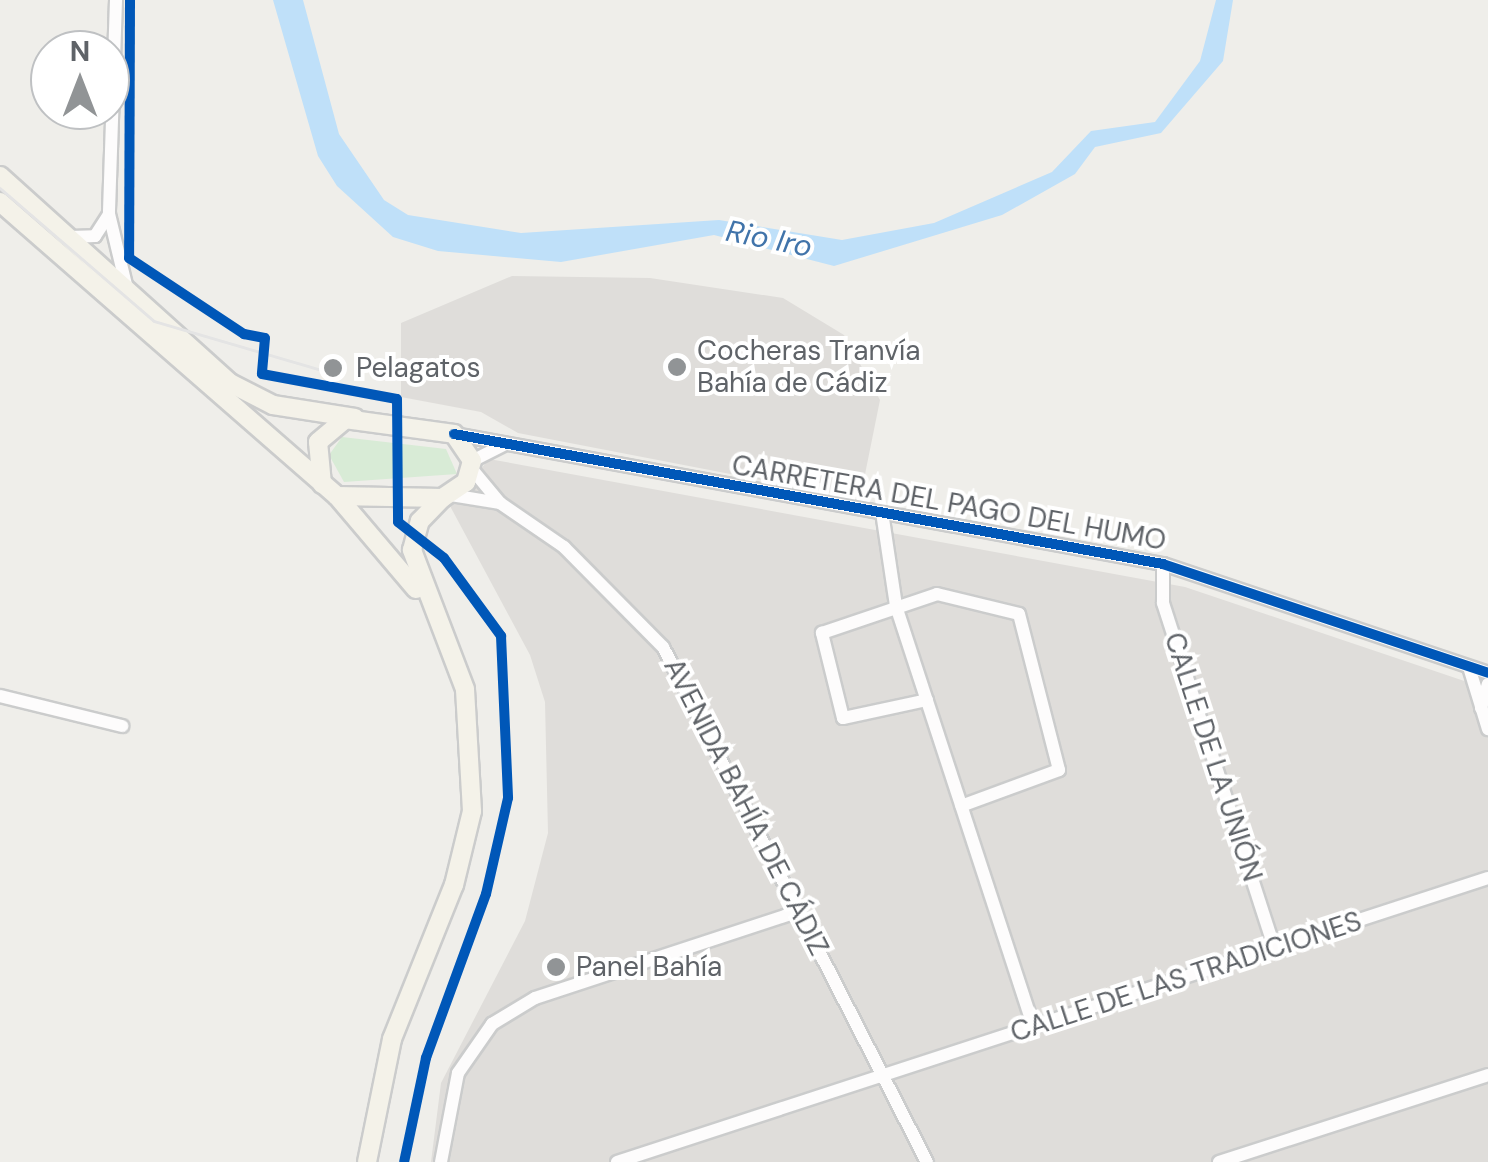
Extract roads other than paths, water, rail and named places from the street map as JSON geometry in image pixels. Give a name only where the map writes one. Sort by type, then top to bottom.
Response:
[{"type":"main road","points":[[0,176],[133,298],[244,392],[354,418],[454,434],[472,464],[412,542],[470,710],[472,810],[454,886],[392,1040],[367,1162]]},
{"type":"main road","points":[[0,202],[330,490],[436,613]]},
{"type":"main road","points":[[330,490],[318,442],[354,418]]},
{"type":"main road","points":[[330,490],[447,496]]},
{"type":"street","points":[[116,0],[109,214],[115,260],[133,298]]},
{"type":"street","points":[[64,236],[95,236],[109,214]]},
{"type":"street","name":"CARRETERA DEL PAGO DEL HUMO","points":[[454,434],[1163,564],[1469,673],[1488,673]]},
{"type":"street","points":[[472,464],[508,444]]},
{"type":"street","name":"AVENIDA BAHÍA DE CÁDIZ","points":[[472,464],[500,503],[604,582],[663,647],[927,1162]]},
{"type":"street","name":"AVENIDA BAHÍA DE CÁDIZ","points":[[447,496],[500,503]]},
{"type":"street","points":[[882,512],[896,606],[1033,1026]]},
{"type":"street","name":"CALLE DE LA UNIÓN","points":[[1163,564],[1162,603],[1275,948]]},
{"type":"street","points":[[927,700],[850,720],[819,643],[826,629],[937,594],[1009,607],[1023,620],[1060,770],[961,806]]},
{"type":"street","points":[[1469,673],[1488,685],[1480,708]]},
{"type":"street","points":[[1469,673],[1488,730]]},
{"type":"street","points":[[0,696],[122,726]]},
{"type":"street","name":"CALLE DE LAS TRADICIONES","points":[[618,1162],[1488,878]]},
{"type":"street","points":[[440,1162],[458,1073],[492,1024],[535,998],[800,911]]},
{"type":"street","points":[[1219,1162],[1488,1075]]},
{"type":"water","name":"Rio Iro","points":[[273,0],[303,0],[339,134],[384,200],[408,215],[521,233],[719,220],[842,240],[934,223],[1052,172],[1091,131],[1155,122],[1200,61],[1216,0],[1233,0],[1223,61],[1161,133],[1095,147],[1075,174],[1002,215],[834,266],[714,235],[561,262],[438,251],[393,237],[337,186],[318,156]]},
{"type":"tram line","points":[[0,188],[154,321],[332,373]]},
{"type":"place","name":"Cocheras Tranvía Bahía de Cádiz","points":[[677,367]]},
{"type":"place","name":"Pelagatos","points":[[333,368]]},
{"type":"place","name":"Panel Bahía","points":[[556,967]]}]
